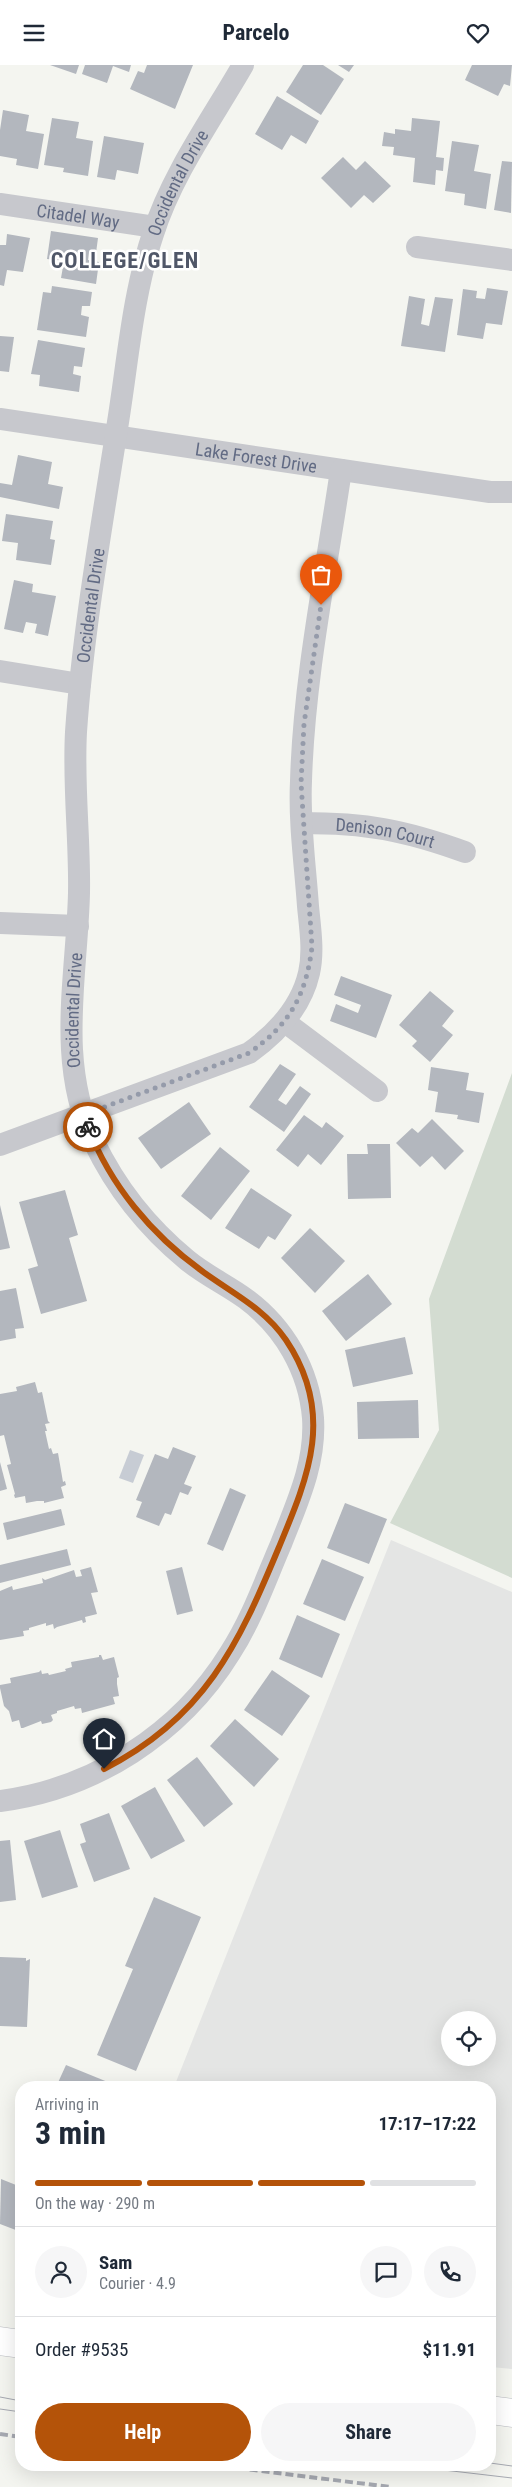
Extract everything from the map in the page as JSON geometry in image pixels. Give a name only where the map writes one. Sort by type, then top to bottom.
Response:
[{"type":"main road","points":[[0,2341],[15,2343]]},
{"type":"main road","points":[[496,2411],[512,2413]]},
{"type":"street","name":"Occidental Drive","points":[[0,1801],[67,1785],[114,1764],[164,1729],[197,1698],[232,1650],[252,1613],[301,1493],[312,1455],[313,1424],[311,1404],[300,1366],[284,1338],[266,1316],[245,1298],[204,1273],[157,1233],[124,1194],[106,1165],[83,1115],[75,1082],[70,1023],[78,926],[79,879],[75,779],[80,683],[138,294],[155,227],[175,182],[243,65]]},
{"type":"street","name":"Citadel Way","points":[[0,204],[155,227]]},
{"type":"street","points":[[417,247],[512,260]]},
{"type":"street","name":"Lake Forest Drive","points":[[0,419],[490,492],[512,492]]},
{"type":"street","points":[[0,1145],[236,1059],[267,1041],[285,1023],[300,998],[309,973],[312,947],[302,823],[301,783],[304,724],[341,470]]},
{"type":"street","points":[[0,671],[80,683]]},
{"type":"street","name":"Denison Court","points":[[302,823],[346,823],[386,828],[421,836],[465,852]]},
{"type":"street","points":[[0,923],[78,926]]},
{"type":"street","points":[[285,1023],[377,1091]]},
{"type":"shaded area","points":[[512,1073],[512,1578],[390,1523],[439,1430],[429,1299]]},
{"type":"shaded area","points":[[130,1450],[144,1455],[133,1483],[119,1478]]},
{"type":"shaded area","points":[[391,1540],[512,1592],[512,2369],[496,2368],[496,2081],[176,2081]]},
{"type":"building","points":[[50,65],[79,65],[76,74]]},
{"type":"building","points":[[85,65],[131,65],[129,72],[113,66],[107,83],[82,74]]},
{"type":"building","points":[[147,65],[193,65],[175,109],[130,89],[138,71],[144,73]]},
{"type":"building","points":[[303,65],[323,65],[344,79],[321,115],[286,92]]},
{"type":"building","points":[[338,65],[354,65],[349,72]]},
{"type":"building","points":[[472,65],[512,65],[510,86],[504,84],[498,96],[465,80]]},
{"type":"building","points":[[277,96],[319,121],[306,144],[291,135],[282,150],[255,134]]},
{"type":"building","points":[[3,110],[29,115],[26,131],[44,134],[38,169],[16,165],[17,159],[0,156],[0,130]]},
{"type":"building","points":[[52,118],[79,122],[76,138],[93,141],[88,176],[63,172],[64,168],[44,165]]},
{"type":"building","points":[[412,118],[440,121],[436,157],[444,158],[443,171],[436,170],[435,185],[413,182],[415,158],[393,155],[394,147],[382,146],[384,132],[395,134],[395,129],[411,131]]},
{"type":"building","points":[[104,136],[144,143],[138,174],[117,170],[115,180],[97,177]]},
{"type":"building","points":[[452,141],[479,145],[474,171],[491,174],[486,209],[464,205],[465,194],[445,191]]},
{"type":"building","points":[[343,157],[356,170],[365,161],[391,186],[373,203],[364,195],[351,208],[321,178]]},
{"type":"building","points":[[502,161],[512,162],[511,213],[494,210]]},
{"type":"building","points":[[51,231],[98,238],[96,253],[89,252],[88,260],[99,262],[96,284],[61,278],[64,261],[47,259]]},
{"type":"building","points":[[7,234],[30,238],[23,272],[7,270],[4,286],[0,285],[0,245],[6,245]]},
{"type":"building","points":[[52,286],[92,292],[90,306],[82,306],[81,315],[89,317],[86,337],[37,330],[43,292],[51,293]]},
{"type":"building","points":[[487,288],[508,291],[502,325],[486,323],[483,339],[457,335],[463,289],[477,291],[476,298],[485,299]]},
{"type":"building","points":[[409,296],[425,299],[421,324],[429,326],[435,297],[453,299],[445,352],[401,346]]},
{"type":"building","points":[[0,336],[14,337],[9,372],[0,371]]},
{"type":"building","points":[[38,340],[85,348],[82,367],[74,366],[73,374],[81,376],[79,392],[39,386],[40,375],[31,374]]},
{"type":"building","points":[[18,455],[52,462],[48,484],[63,487],[59,509],[0,497],[0,483],[12,485]]},
{"type":"building","points":[[6,514],[53,521],[50,539],[55,540],[51,565],[16,560],[18,543],[2,541]]},
{"type":"building","points":[[14,580],[33,584],[32,592],[56,596],[48,636],[35,633],[37,624],[26,622],[23,633],[4,629]]},
{"type":"building","points":[[341,976],[392,995],[376,1038],[330,1021],[336,1004],[358,1013],[361,1005],[334,995]]},
{"type":"building","points":[[430,991],[454,1011],[442,1026],[453,1035],[430,1062],[412,1046],[417,1041],[399,1025]]},
{"type":"building","points":[[280,1064],[296,1074],[278,1100],[286,1105],[300,1086],[311,1094],[284,1132],[249,1107]]},
{"type":"building","points":[[431,1067],[469,1073],[466,1090],[484,1093],[479,1123],[457,1119],[458,1115],[435,1112],[438,1092],[428,1090]]},
{"type":"building","points":[[189,1102],[211,1134],[161,1169],[138,1138]]},
{"type":"building","points":[[304,1115],[322,1128],[326,1122],[344,1136],[321,1165],[308,1154],[298,1167],[276,1150]]},
{"type":"building","points":[[432,1119],[464,1151],[445,1170],[432,1156],[420,1167],[396,1143],[412,1128],[418,1133]]},
{"type":"building","points":[[367,1144],[390,1144],[391,1198],[348,1199],[347,1154],[368,1154]]},
{"type":"building","points":[[220,1147],[250,1171],[211,1220],[181,1196]]},
{"type":"building","points":[[251,1188],[292,1215],[275,1240],[268,1236],[259,1249],[225,1228]]},
{"type":"building","points":[[65,1190],[78,1235],[69,1238],[87,1301],[41,1314],[28,1269],[38,1266],[19,1202]]},
{"type":"building","points":[[0,1205],[10,1248],[0,1250]]},
{"type":"building","points":[[310,1228],[345,1261],[315,1293],[281,1258]]},
{"type":"building","points":[[368,1274],[392,1304],[346,1341],[322,1311]]},
{"type":"building","points":[[16,1288],[24,1328],[15,1329],[16,1338],[0,1341],[0,1291]]},
{"type":"building","points":[[405,1337],[413,1374],[353,1387],[345,1350]]},
{"type":"building","points":[[35,1382],[38,1393],[42,1392],[50,1423],[45,1424],[49,1449],[51,1448],[53,1454],[58,1453],[63,1482],[65,1481],[66,1485],[61,1487],[64,1498],[44,1503],[44,1501],[37,1501],[26,1503],[25,1496],[15,1498],[14,1495],[7,1465],[11,1464],[4,1435],[0,1436],[0,1394],[17,1391],[16,1387]]},
{"type":"building","points":[[418,1400],[419,1438],[358,1439],[357,1402]]},
{"type":"building","points":[[173,1447],[196,1456],[184,1484],[192,1487],[188,1495],[180,1492],[171,1515],[165,1513],[159,1526],[136,1517],[142,1502],[136,1500],[155,1454],[168,1459]]},
{"type":"building","points":[[0,1462],[7,1489],[0,1491]]},
{"type":"building","points":[[230,1488],[246,1495],[223,1551],[207,1544]]},
{"type":"building","points":[[345,1503],[387,1519],[369,1564],[327,1548]]},
{"type":"building","points":[[61,1509],[65,1525],[7,1540],[3,1523]]},
{"type":"building","points":[[67,1549],[71,1565],[0,1583],[0,1565]]},
{"type":"building","points":[[322,1559],[364,1577],[345,1621],[303,1604]]},
{"type":"building","points":[[91,1567],[98,1592],[91,1593],[97,1614],[85,1617],[86,1622],[83,1623],[82,1620],[54,1629],[53,1624],[46,1626],[46,1623],[23,1631],[24,1636],[0,1640],[0,1591],[12,1586],[13,1590],[43,1583],[42,1578],[45,1580],[74,1570],[76,1577],[82,1576],[80,1570]]},
{"type":"building","points":[[182,1567],[193,1611],[177,1615],[166,1571]]},
{"type":"building","points":[[297,1615],[340,1634],[322,1678],[279,1659]]},
{"type":"building","points":[[101,1655],[103,1660],[114,1657],[119,1677],[117,1678],[117,1684],[119,1696],[113,1697],[115,1704],[82,1713],[81,1708],[75,1709],[74,1706],[57,1711],[57,1713],[51,1715],[53,1720],[51,1722],[42,1724],[41,1721],[23,1728],[21,1728],[19,1720],[12,1722],[9,1711],[4,1706],[0,1685],[11,1683],[10,1678],[41,1670],[42,1674],[48,1673],[49,1675],[66,1671],[65,1669],[72,1667],[71,1662],[99,1657]]},
{"type":"building","points":[[272,1670],[310,1696],[282,1736],[244,1710]]},
{"type":"building","points":[[235,1719],[279,1759],[254,1787],[210,1746]]},
{"type":"building","points":[[197,1757],[233,1804],[204,1827],[167,1780]]},
{"type":"building","points":[[155,1787],[185,1841],[151,1859],[121,1806]]},
{"type":"building","points":[[109,1813],[130,1869],[94,1882],[80,1844],[86,1842],[80,1824]]},
{"type":"building","points":[[60,1830],[78,1887],[42,1898],[24,1841]]},
{"type":"building","points":[[10,1840],[16,1900],[0,1902],[0,1841]]},
{"type":"building","points":[[154,1897],[201,1917],[136,2071],[97,2055],[133,1969],[125,1966]]},
{"type":"building","points":[[0,1957],[26,1958],[26,1961],[30,1959],[27,2027],[0,2026]]},
{"type":"building","points":[[66,2065],[105,2081],[59,2081]]},
{"type":"building","points":[[1,2179],[15,2185],[15,2230],[0,2224]]},
{"type":"tram line","points":[[0,2397],[15,2400]]},
{"type":"tram line","points":[[0,2409],[15,2411]]},
{"type":"tram line","points":[[496,2464],[512,2466]]},
{"type":"tram line","points":[[452,2471],[512,2478]]},
{"type":"railway","points":[[0,2434],[15,2436]]},
{"type":"railway","points":[[262,2471],[390,2487]]},
{"type":"way so far","points":[[88,1127],[83,1115],[229,1063],[249,1053],[267,1041],[285,1023],[300,998],[309,973],[312,947],[302,823],[301,783],[304,724],[321,605]]},
{"type":"district","name":"COLLEGE/GLEN","points":[[125,260]]},
{"type":"route","points":[[88,1127],[106,1165],[124,1194],[157,1233],[204,1273],[245,1298],[266,1316],[284,1338],[292,1350],[306,1381],[313,1424],[312,1455],[308,1474],[252,1613],[232,1650],[197,1698],[164,1729],[142,1746],[104,1769]]}]
